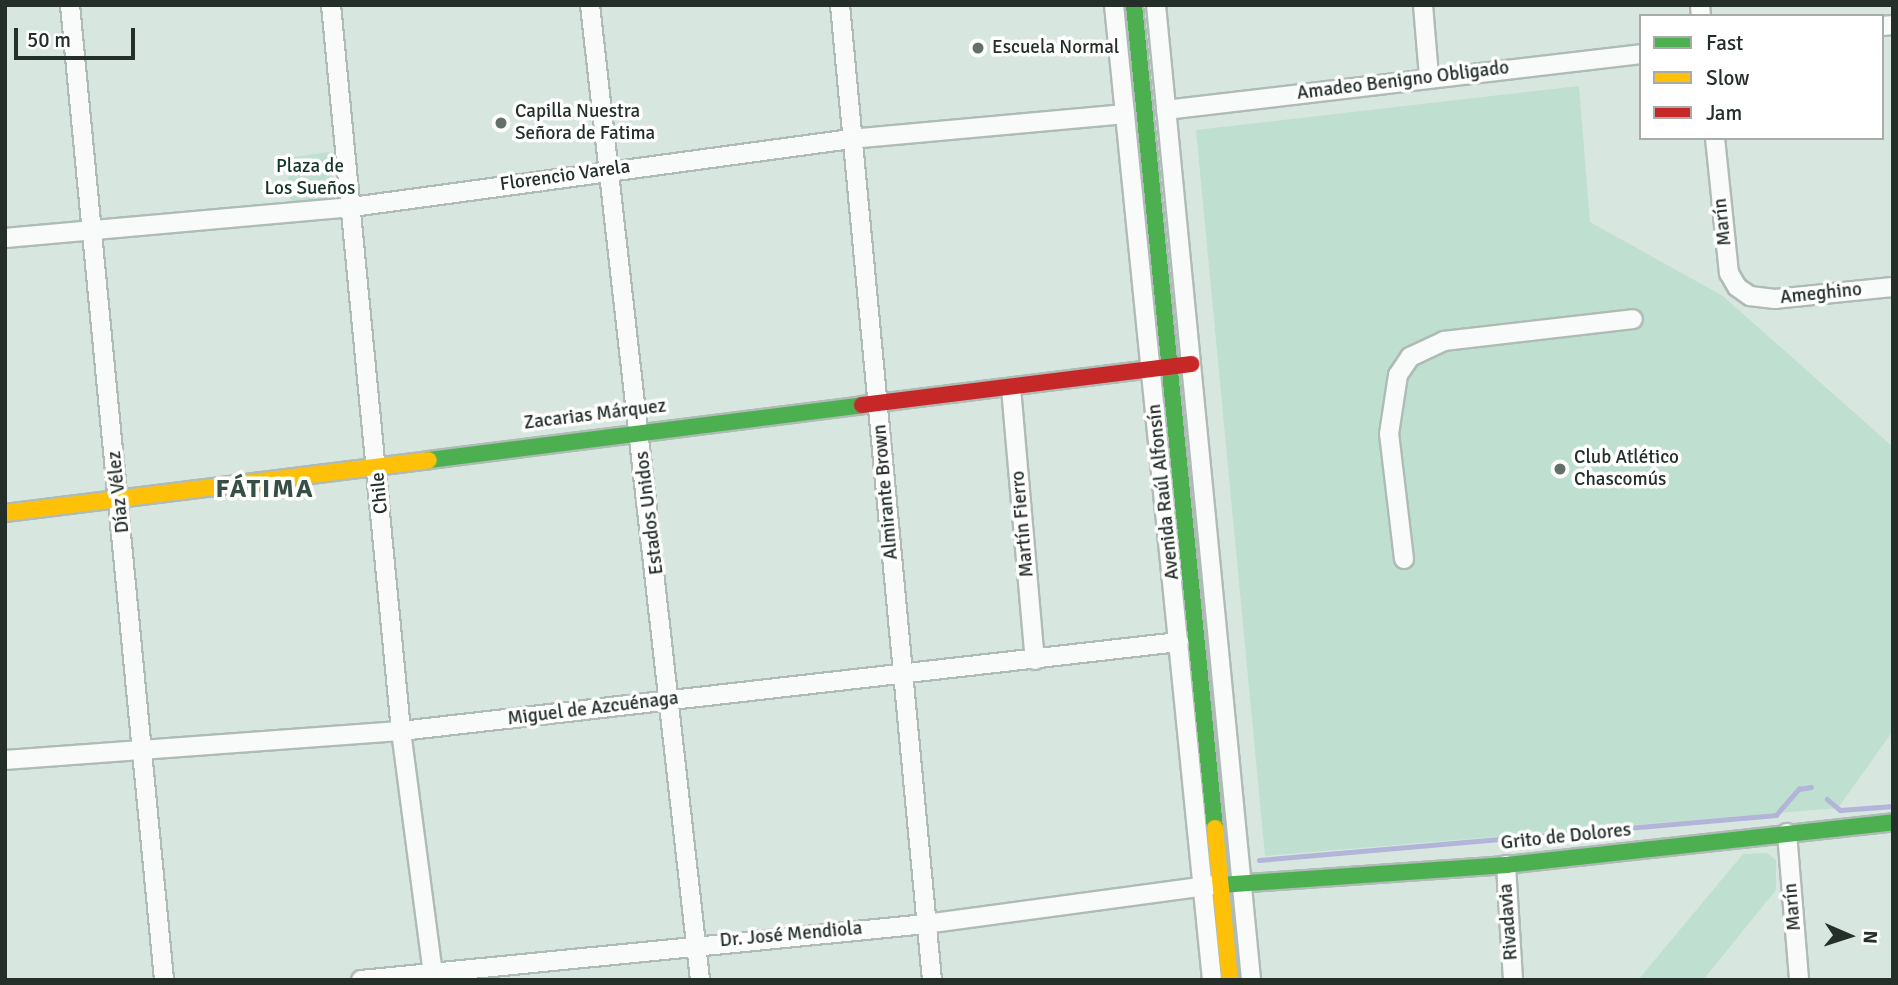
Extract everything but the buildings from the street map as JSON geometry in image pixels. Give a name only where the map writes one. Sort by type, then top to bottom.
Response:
[{"type":"street","name":"Díaz Vélez","points":[[70,5],[120,497],[164,980]]},
{"type":"street","name":"Chile","points":[[331,5],[378,463],[401,731],[434,976]]},
{"type":"street","name":"Estados Unidos","points":[[590,5],[672,700],[701,980]]},
{"type":"street","name":"Almirante Brown","points":[[840,5],[932,980]]},
{"type":"street","name":"Avenida Raúl Alfonsín","points":[[1114,5],[1179,642],[1212,885],[1230,980]]},
{"type":"street","name":"Avenida Raúl Alfonsín","points":[[1134,5],[1170,366],[1212,885],[1212,980]]},
{"type":"street","name":"Avenida Raúl Alfonsín","points":[[1156,5],[1251,980]]},
{"type":"street","points":[[1423,5],[1429,77]]},
{"type":"street","name":"Amadeo Benigno Obligado","points":[[1166,110],[1639,54]]},
{"type":"street","name":"Florencio Varela","points":[[5,238],[352,207],[608,169],[852,139],[1125,114]]},
{"type":"street","name":"Marín","points":[[1714,140],[1729,274],[1750,296]]},
{"type":"street","name":"Ameghino","points":[[1750,296],[1775,299],[1893,286]]},
{"type":"street","points":[[1404,559],[1389,434],[1398,375],[1410,357],[1444,341],[1633,319]]},
{"type":"street","name":"Zacarias Márquez","points":[[5,513],[378,463],[1191,364]]},
{"type":"street","name":"Martín Fierro","points":[[1011,388],[1035,660]]},
{"type":"street","name":"Miguel de Azcuénaga","points":[[5,760],[401,731],[902,676],[1179,642]]},
{"type":"street","name":"Grito de Dolores","points":[[1212,885],[1506,865],[1893,822]]},
{"type":"street","name":"Marín","points":[[1787,833],[1799,980]]},
{"type":"street","name":"Rivadavia","points":[[1506,865],[1513,980]]},
{"type":"street","name":"Dr. José Mendiola","points":[[361,980],[434,976],[696,943],[926,924],[1212,885]]},
{"type":"green space","name":"Club Atlético Chascomús","points":[[1579,86],[1590,222],[1723,296],[1893,447],[1893,731],[1838,808],[1265,856],[1196,130]]},
{"type":"green space","name":"Plaza de Los Sueños","points":[[329,152],[335,199],[326,207],[292,211],[286,158]]},
{"type":"green space","points":[[1767,853],[1776,860],[1776,890],[1703,980],[1638,980],[1743,854]]},
{"type":"waterway","points":[[1259,860],[1776,815],[1799,789],[1811,787]]},
{"type":"waterway","points":[[1827,799],[1840,810],[1893,806]]},
{"type":"traffic: fast","points":[[1134,5],[1215,828]]},
{"type":"traffic: fast","points":[[429,460],[862,405]]},
{"type":"traffic: fast","points":[[1221,885],[1506,865],[1893,822]]},
{"type":"traffic: slow","points":[[5,513],[429,460]]},
{"type":"traffic: slow","points":[[1215,828],[1230,980]]},
{"type":"traffic: jam","points":[[862,405],[1191,364]]},
{"type":"place","name":"Escuela Normal","points":[[978,48]]},
{"type":"place","name":"Capilla Nuestra Señora de Fatima","points":[[501,123]]},
{"type":"place","name":"Club Atlético Chascomús","points":[[1560,469]]},
{"type":"district","name":"FÁTIMA","points":[[265,490]]}]
